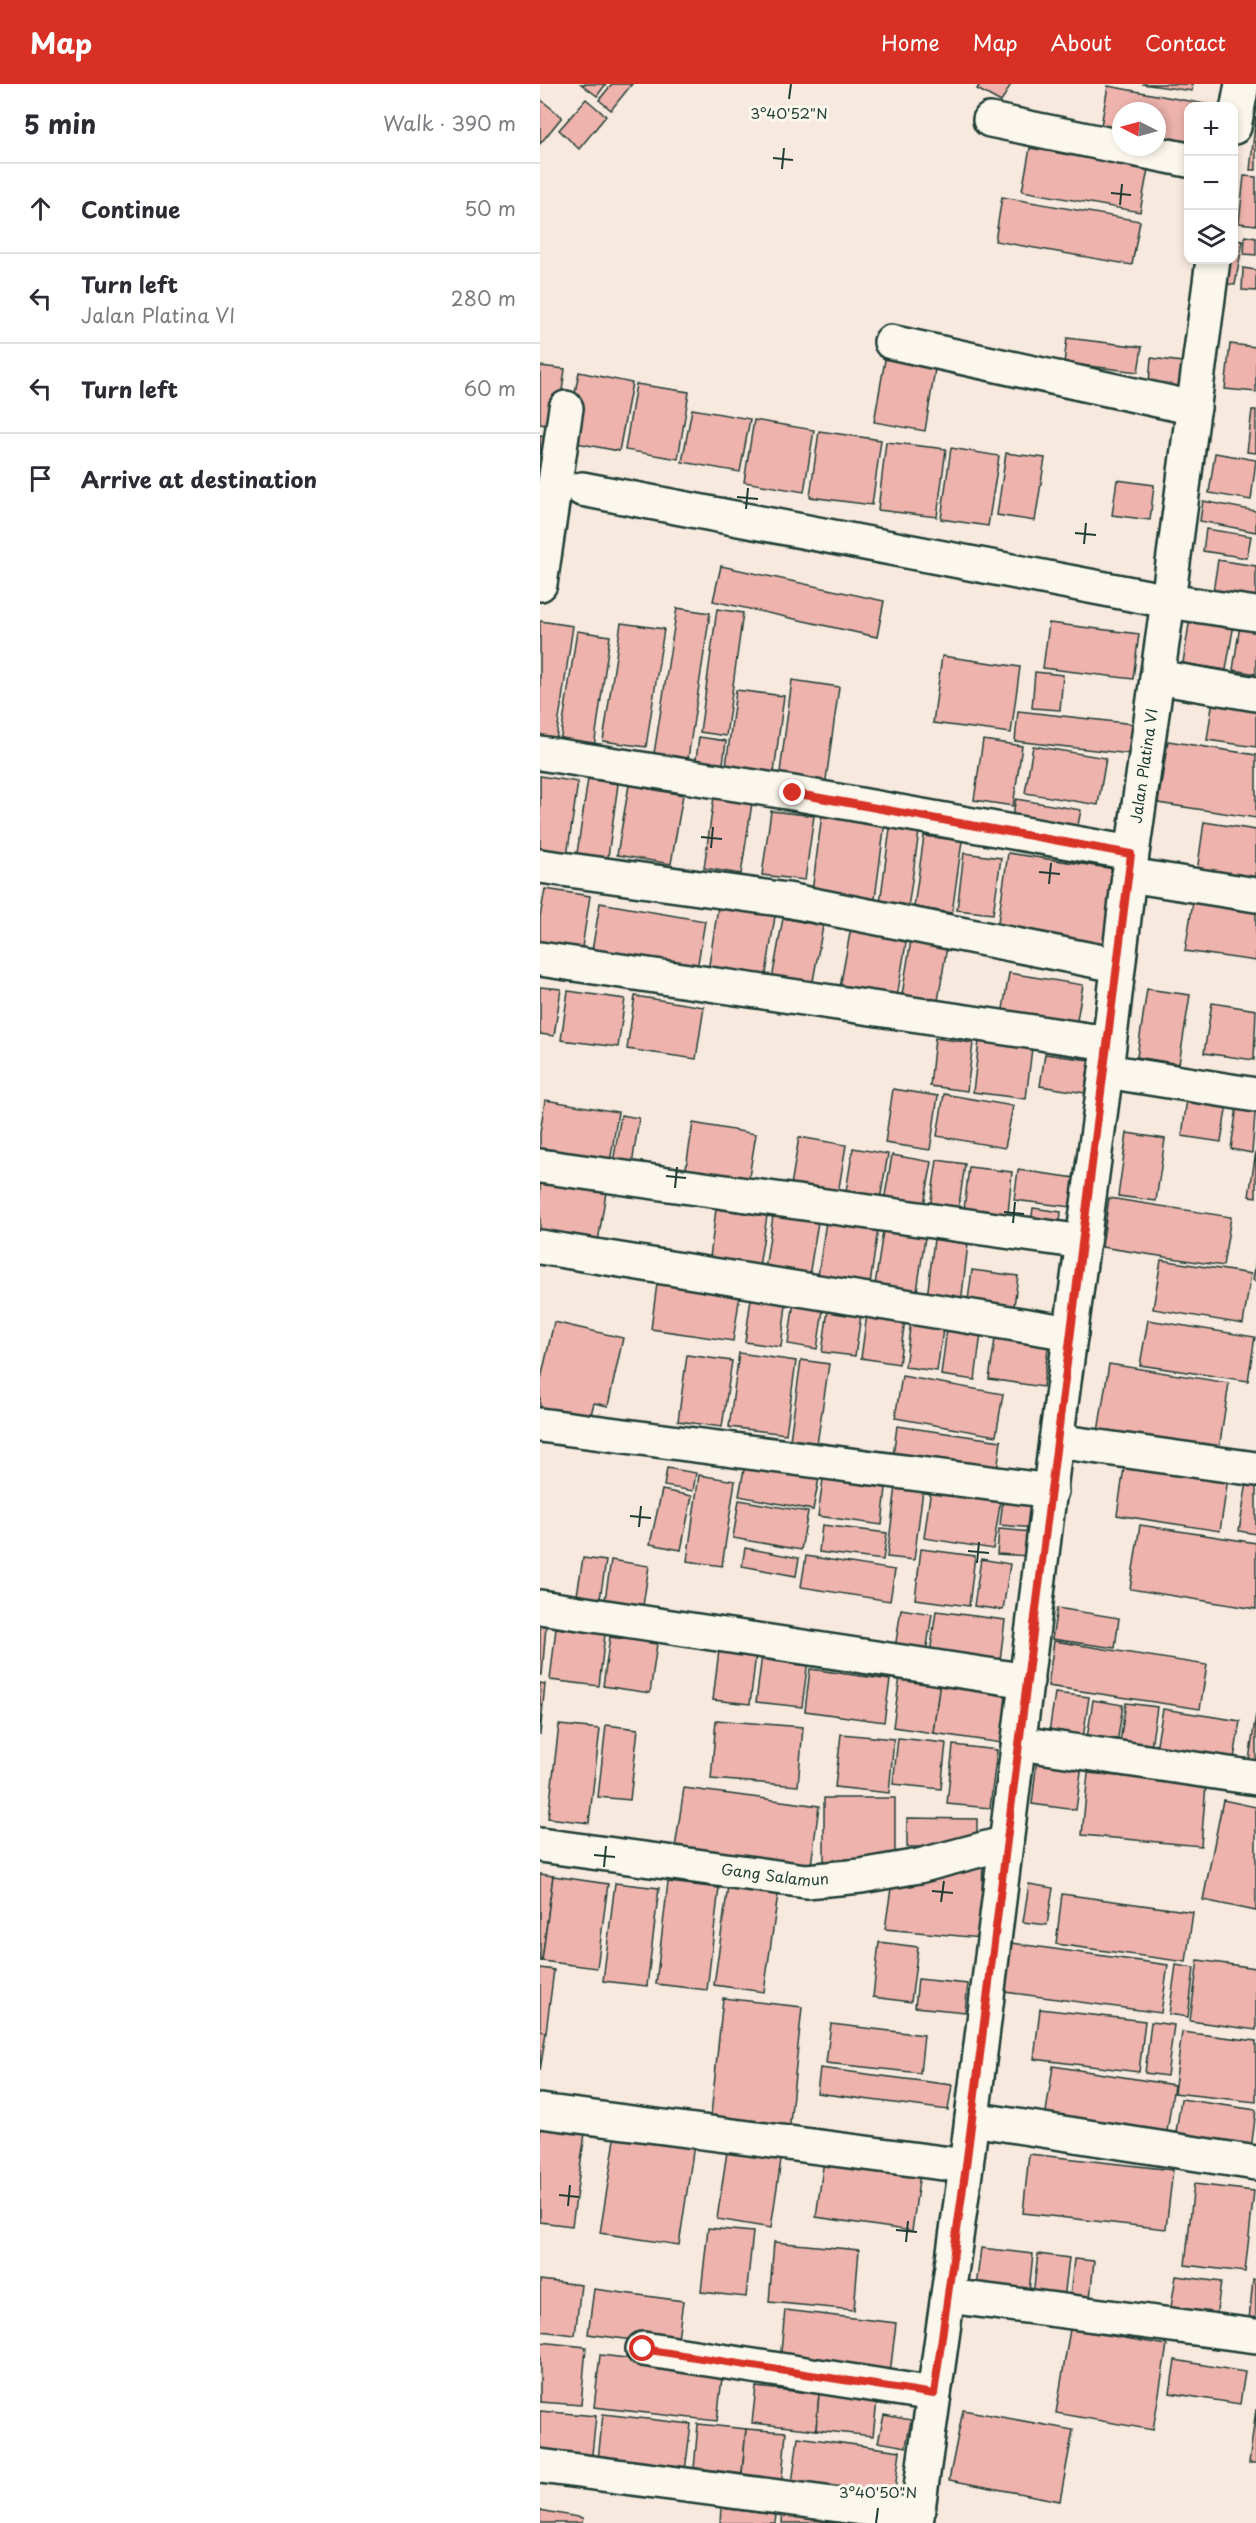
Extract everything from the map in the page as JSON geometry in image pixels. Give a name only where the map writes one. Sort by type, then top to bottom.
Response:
[{"type":"street","points":[[1238,103],[1242,84]]},
{"type":"street","points":[[990,120],[1112,145]]},
{"type":"street","points":[[1166,156],[1184,159]]},
{"type":"street","name":"Jalan Platina VI","points":[[916,2519],[972,2120],[1130,864],[1168,601],[1212,264]]},
{"type":"street","points":[[891,342],[1194,408]]},
{"type":"street","points":[[540,584],[566,408]]},
{"type":"street","points":[[582,489],[1168,601],[1256,614]]},
{"type":"street","points":[[1157,677],[1256,694]]},
{"type":"street","points":[[540,753],[793,793],[1130,864],[1256,895]]},
{"type":"street","points":[[540,866],[787,900],[1117,965]]},
{"type":"street","points":[[540,959],[1107,1057],[1256,1095]]},
{"type":"street","points":[[540,1166],[1083,1242]]},
{"type":"street","points":[[540,1247],[1071,1333]]},
{"type":"street","points":[[540,1425],[1051,1491]]},
{"type":"street","points":[[1056,1441],[1256,1468]]},
{"type":"street","points":[[540,1607],[1027,1681]]},
{"type":"street","points":[[1019,1743],[1256,1778]]},
{"type":"street","name":"Gang Salamun","points":[[540,1845],[806,1881],[861,1876],[919,1866],[1006,1843]]},
{"type":"street","points":[[540,2111],[966,2166]]},
{"type":"street","points":[[972,2120],[1256,2163]]},
{"type":"street","points":[[948,2296],[1256,2336]]},
{"type":"street","points":[[643,2349],[934,2394]]},
{"type":"street","points":[[540,2466],[916,2519]]},
{"type":"building","points":[[581,84],[606,84],[597,96]]},
{"type":"building","points":[[612,84],[632,84],[611,110],[599,100]]},
{"type":"building","points":[[980,84],[1011,84],[1001,102],[977,89]]},
{"type":"building","points":[[1142,84],[1193,84],[1192,91]]},
{"type":"building","points":[[1108,86],[1194,102],[1184,102],[1184,152],[1166,149],[1166,102],[1112,102],[1112,139],[1099,137]]},
{"type":"building","points":[[540,99],[562,117],[540,144]]},
{"type":"building","points":[[586,99],[606,116],[579,149],[559,130]]},
{"type":"building","points":[[1256,116],[1256,170],[1250,170]]},
{"type":"building","points":[[1030,148],[1148,169],[1140,212],[1022,191]]},
{"type":"building","points":[[1244,176],[1256,177],[1256,225],[1239,223]]},
{"type":"building","points":[[1002,197],[1140,221],[1132,265],[995,241]]},
{"type":"building","points":[[1245,236],[1256,238],[1256,255],[1244,254]]},
{"type":"building","points":[[1238,240],[1243,241],[1235,285],[1222,283],[1225,264],[1238,264]]},
{"type":"building","points":[[1243,268],[1256,270],[1256,291],[1242,290]]},
{"type":"building","points":[[1067,338],[1142,347],[1138,372],[1064,363]]},
{"type":"building","points":[[1230,344],[1256,347],[1256,392],[1225,389]]},
{"type":"building","points":[[886,354],[936,363],[925,431],[874,422]]},
{"type":"building","points":[[1151,358],[1182,362],[1179,387],[1149,383]]},
{"type":"building","points":[[540,366],[565,369],[557,427],[540,424]]},
{"type":"building","points":[[579,372],[632,383],[619,451],[566,441]]},
{"type":"building","points":[[636,384],[689,392],[678,459],[625,450]]},
{"type":"building","points":[[692,409],[750,419],[740,472],[682,462]]},
{"type":"building","points":[[1252,410],[1256,410],[1256,453],[1247,452]]},
{"type":"building","points":[[754,420],[814,430],[804,492],[744,482]]},
{"type":"building","points":[[819,431],[881,440],[872,505],[810,497]]},
{"type":"building","points":[[540,435],[553,437],[540,493]]},
{"type":"building","points":[[886,442],[946,449],[937,517],[878,510]]},
{"type":"building","points":[[951,448],[999,456],[988,526],[941,519]]},
{"type":"building","points":[[1006,453],[1045,458],[1035,521],[997,515]]},
{"type":"building","points":[[1215,453],[1256,460],[1251,500],[1209,493]]},
{"type":"building","points":[[1117,480],[1154,485],[1150,520],[1112,515]]},
{"type":"building","points":[[1203,501],[1256,511],[1256,532],[1200,521]]},
{"type":"building","points":[[1206,529],[1251,536],[1247,558],[1203,551]]},
{"type":"building","points":[[1218,560],[1256,566],[1256,605],[1212,598]]},
{"type":"building","points":[[721,566],[884,601],[877,637],[713,601]]},
{"type":"building","points":[[677,608],[710,613],[687,765],[653,760]]},
{"type":"building","points":[[717,609],[743,613],[726,736],[700,732]]},
{"type":"building","points":[[1191,611],[1235,618],[1226,670],[1183,663]]},
{"type":"building","points":[[1241,619],[1256,621],[1256,674],[1233,670]]},
{"type":"building","points":[[540,621],[573,626],[555,746],[540,744]]},
{"type":"building","points":[[621,623],[664,629],[646,747],[603,741]]},
{"type":"building","points":[[1049,623],[1139,634],[1133,679],[1043,668]]},
{"type":"building","points":[[577,631],[610,636],[593,754],[559,749]]},
{"type":"building","points":[[942,656],[1020,667],[1011,733],[933,723]]},
{"type":"building","points":[[1035,672],[1063,675],[1060,710],[1032,708]]},
{"type":"building","points":[[792,680],[839,687],[825,787],[779,780]]},
{"type":"building","points":[[736,690],[784,696],[773,780],[725,774]]},
{"type":"building","points":[[1214,693],[1256,700],[1256,747],[1207,740]]},
{"type":"building","points":[[1018,711],[1134,724],[1130,754],[1015,741]]},
{"type":"building","points":[[699,737],[726,741],[722,772],[695,767]]},
{"type":"building","points":[[983,740],[1022,746],[1013,806],[974,800]]},
{"type":"building","points":[[1168,741],[1256,755],[1256,818],[1158,803]]},
{"type":"building","points":[[1033,746],[1106,758],[1098,805],[1025,793]]},
{"type":"building","points":[[540,776],[578,782],[567,856],[540,852]]},
{"type":"building","points":[[588,779],[618,784],[607,864],[576,860]]},
{"type":"building","points":[[629,785],[683,795],[671,864],[617,855]]},
{"type":"building","points":[[714,797],[752,803],[741,874],[704,868]]},
{"type":"building","points":[[1016,799],[1081,810],[1077,830],[1012,818]]},
{"type":"building","points":[[771,811],[814,816],[805,880],[762,875]]},
{"type":"building","points":[[822,814],[885,822],[875,899],[812,892]]},
{"type":"building","points":[[891,821],[920,825],[907,915],[879,911]]},
{"type":"building","points":[[1204,822],[1256,830],[1256,888],[1196,879]]},
{"type":"building","points":[[924,836],[962,841],[952,913],[914,907]]},
{"type":"building","points":[[964,853],[1001,858],[993,914],[957,910]]},
{"type":"building","points":[[1008,853],[1115,869],[1103,946],[997,929]]},
{"type":"building","points":[[545,889],[590,896],[580,960],[540,954],[540,917]]},
{"type":"building","points":[[1194,895],[1256,904],[1256,961],[1185,951]]},
{"type":"building","points":[[600,903],[705,921],[695,981],[590,963]]},
{"type":"building","points":[[718,907],[775,916],[764,987],[707,978]]},
{"type":"building","points":[[783,918],[823,926],[811,992],[771,985]]},
{"type":"building","points":[[852,922],[908,931],[896,1003],[839,993]]},
{"type":"building","points":[[912,934],[948,940],[938,1001],[902,995]]},
{"type":"building","points":[[1009,973],[1083,985],[1075,1032],[1001,1021]]},
{"type":"building","points":[[540,987],[561,989],[554,1036],[540,1034]]},
{"type":"building","points":[[1147,989],[1190,995],[1179,1064],[1137,1057]]},
{"type":"building","points":[[568,991],[625,999],[618,1047],[561,1040]]},
{"type":"building","points":[[635,996],[704,1007],[696,1059],[627,1049]]},
{"type":"building","points":[[1212,1003],[1256,1010],[1254,1060],[1204,1053]]},
{"type":"building","points":[[935,1038],[973,1043],[967,1091],[930,1086]]},
{"type":"building","points":[[979,1041],[1032,1048],[1026,1099],[973,1092]]},
{"type":"building","points":[[1045,1054],[1089,1060],[1085,1093],[1040,1086]]},
{"type":"building","points":[[893,1089],[938,1096],[930,1150],[885,1143]]},
{"type":"building","points":[[1188,1091],[1228,1097],[1221,1142],[1182,1136]]},
{"type":"building","points":[[944,1094],[1013,1106],[1005,1148],[937,1136]]},
{"type":"building","points":[[1238,1099],[1256,1102],[1252,1153],[1231,1149]]},
{"type":"building","points":[[545,1100],[618,1112],[609,1169],[540,1158],[540,1133]]},
{"type":"building","points":[[621,1115],[639,1118],[631,1172],[612,1169]]},
{"type":"building","points":[[693,1123],[756,1134],[747,1189],[684,1180]]},
{"type":"building","points":[[1127,1133],[1165,1139],[1156,1201],[1118,1196]]},
{"type":"building","points":[[799,1137],[846,1145],[837,1200],[790,1192]]},
{"type":"building","points":[[853,1148],[888,1154],[878,1211],[844,1204]]},
{"type":"building","points":[[1256,1151],[1256,1197],[1249,1196]]},
{"type":"building","points":[[892,1155],[932,1162],[922,1215],[883,1207]]},
{"type":"building","points":[[937,1160],[965,1164],[957,1218],[929,1214]]},
{"type":"building","points":[[969,1167],[1012,1172],[1007,1224],[963,1218]]},
{"type":"building","points":[[1018,1170],[1083,1179],[1079,1208],[1014,1200]]},
{"type":"building","points":[[540,1181],[606,1192],[597,1248],[540,1239]]},
{"type":"building","points":[[1109,1198],[1231,1217],[1223,1266],[1102,1247]]},
{"type":"building","points":[[1033,1208],[1061,1212],[1059,1235],[1030,1231]]},
{"type":"building","points":[[716,1209],[767,1216],[758,1273],[709,1266]]},
{"type":"building","points":[[773,1216],[818,1222],[808,1282],[764,1276]]},
{"type":"building","points":[[826,1221],[878,1229],[869,1291],[817,1283]]},
{"type":"building","points":[[883,1231],[925,1237],[916,1298],[874,1292]]},
{"type":"building","points":[[934,1239],[968,1244],[961,1303],[927,1298]]},
{"type":"building","points":[[1256,1259],[1256,1281],[1253,1280]]},
{"type":"building","points":[[1161,1260],[1251,1274],[1243,1324],[1153,1309]]},
{"type":"building","points":[[972,1270],[1018,1276],[1014,1306],[968,1300]]},
{"type":"building","points":[[658,1276],[741,1288],[733,1341],[651,1329]]},
{"type":"building","points":[[752,1291],[787,1296],[781,1347],[745,1342]]},
{"type":"building","points":[[795,1294],[825,1298],[817,1349],[788,1344]]},
{"type":"building","points":[[829,1303],[862,1308],[855,1356],[822,1352]]},
{"type":"building","points":[[868,1307],[906,1312],[899,1364],[861,1358]]},
{"type":"building","points":[[912,1312],[945,1316],[937,1371],[905,1367]]},
{"type":"building","points":[[1148,1320],[1255,1337],[1248,1381],[1140,1365]]},
{"type":"building","points":[[554,1322],[623,1338],[608,1406],[594,1403],[588,1426],[540,1409],[540,1383]]},
{"type":"building","points":[[997,1326],[1050,1334],[1043,1387],[989,1379]]},
{"type":"building","points":[[947,1328],[981,1333],[975,1380],[941,1375]]},
{"type":"building","points":[[739,1353],[796,1361],[786,1434],[729,1427]]},
{"type":"building","points":[[687,1355],[732,1361],[722,1427],[678,1421]]},
{"type":"building","points":[[801,1360],[829,1364],[816,1451],[789,1447]]},
{"type":"building","points":[[1109,1364],[1229,1383],[1218,1456],[1097,1438]]},
{"type":"building","points":[[902,1376],[1003,1394],[996,1436],[895,1418]]},
{"type":"building","points":[[897,1426],[1001,1441],[996,1479],[892,1464]]},
{"type":"building","points":[[1125,1461],[1228,1478],[1220,1531],[1117,1515]]},
{"type":"building","points":[[745,1464],[819,1478],[813,1510],[739,1496]]},
{"type":"building","points":[[667,1468],[696,1473],[693,1491],[664,1486]]},
{"type":"building","points":[[699,1475],[735,1481],[722,1566],[687,1561]]},
{"type":"building","points":[[823,1479],[886,1488],[882,1525],[818,1516]]},
{"type":"building","points":[[1247,1482],[1256,1483],[1256,1534],[1239,1531]]},
{"type":"building","points":[[896,1486],[923,1490],[914,1560],[887,1557]]},
{"type":"building","points":[[931,1488],[1001,1498],[993,1549],[924,1538]]},
{"type":"building","points":[[662,1490],[692,1496],[681,1550],[650,1544]]},
{"type":"building","points":[[1003,1499],[1037,1503],[1033,1528],[1000,1525]]},
{"type":"building","points":[[739,1500],[808,1512],[801,1550],[733,1538]]},
{"type":"building","points":[[822,1525],[887,1533],[883,1560],[819,1552]]},
{"type":"building","points":[[1140,1525],[1256,1543],[1256,1609],[1130,1589]]},
{"type":"building","points":[[999,1529],[1032,1532],[1029,1556],[997,1554]]},
{"type":"building","points":[[745,1548],[799,1558],[796,1576],[742,1566]]},
{"type":"building","points":[[921,1549],[975,1556],[969,1606],[915,1599]]},
{"type":"building","points":[[806,1556],[895,1570],[890,1601],[801,1587]]},
{"type":"building","points":[[583,1558],[606,1561],[599,1605],[576,1601]]},
{"type":"building","points":[[981,1559],[1010,1564],[1003,1610],[974,1606]]},
{"type":"building","points":[[611,1560],[649,1566],[641,1619],[603,1613]]},
{"type":"building","points":[[1057,1608],[1119,1618],[1115,1648],[1052,1639]]},
{"type":"building","points":[[901,1609],[932,1614],[925,1659],[894,1655]]},
{"type":"building","points":[[936,1611],[1005,1620],[999,1669],[929,1661]]},
{"type":"building","points":[[540,1626],[546,1626],[542,1675],[540,1675]]},
{"type":"building","points":[[556,1628],[605,1634],[599,1686],[550,1680]]},
{"type":"building","points":[[610,1637],[657,1644],[650,1693],[603,1686]]},
{"type":"building","points":[[1054,1641],[1207,1665],[1200,1709],[1048,1686]]},
{"type":"building","points":[[719,1650],[756,1654],[750,1704],[713,1700]]},
{"type":"building","points":[[762,1655],[808,1660],[802,1707],[756,1702]]},
{"type":"building","points":[[810,1669],[890,1680],[884,1722],[805,1711]]},
{"type":"building","points":[[900,1676],[940,1682],[933,1733],[893,1727]]},
{"type":"building","points":[[940,1682],[1009,1691],[1002,1743],[933,1733]]},
{"type":"building","points":[[540,1683],[545,1684],[540,1735]]},
{"type":"building","points":[[1055,1693],[1089,1697],[1081,1752],[1047,1746]]},
{"type":"building","points":[[1093,1700],[1123,1705],[1115,1756],[1085,1751]]},
{"type":"building","points":[[1126,1703],[1157,1707],[1149,1761],[1118,1755]]},
{"type":"building","points":[[1163,1709],[1240,1721],[1232,1772],[1154,1760]]},
{"type":"building","points":[[1256,1714],[1256,1761],[1249,1760]]},
{"type":"building","points":[[716,1720],[803,1727],[798,1786],[711,1779]]},
{"type":"building","points":[[559,1725],[600,1729],[589,1823],[548,1818]]},
{"type":"building","points":[[606,1725],[638,1729],[630,1800],[598,1797]]},
{"type":"building","points":[[841,1734],[894,1739],[889,1793],[835,1787]]},
{"type":"building","points":[[898,1738],[946,1743],[941,1789],[893,1784]]},
{"type":"building","points":[[953,1745],[997,1750],[990,1808],[947,1804]]},
{"type":"building","points":[[1037,1759],[1082,1764],[1076,1810],[1032,1804]]},
{"type":"building","points":[[1088,1773],[1206,1785],[1201,1846],[1082,1835]]},
{"type":"building","points":[[684,1788],[819,1806],[810,1873],[674,1855]]},
{"type":"building","points":[[824,1798],[895,1798],[895,1862],[824,1862]]},
{"type":"building","points":[[1223,1800],[1256,1807],[1256,1911],[1203,1900]]},
{"type":"building","points":[[907,1818],[977,1819],[977,1847],[907,1847]]},
{"type":"building","points":[[983,1857],[981,1938],[885,1929],[893,1875]]},
{"type":"building","points":[[540,1874],[553,1876],[542,1961],[540,1961]]},
{"type":"building","points":[[553,1876],[608,1884],[597,1968],[542,1961]]},
{"type":"building","points":[[668,1882],[719,1888],[707,1990],[656,1984]]},
{"type":"building","points":[[615,1883],[659,1888],[647,1986],[603,1981]]},
{"type":"building","points":[[1029,1884],[1053,1888],[1047,1925],[1023,1922]]},
{"type":"building","points":[[728,1886],[778,1894],[764,1992],[714,1985]]},
{"type":"building","points":[[1062,1894],[1193,1912],[1186,1962],[1056,1944]]},
{"type":"building","points":[[879,1942],[918,1947],[911,2002],[873,1997]]},
{"type":"building","points":[[1011,1943],[1168,1965],[1161,2013],[1005,1992]]},
{"type":"building","points":[[1198,1960],[1256,1968],[1256,2030],[1190,2021]]},
{"type":"building","points":[[1176,1965],[1194,1968],[1188,2017],[1169,2014]]},
{"type":"building","points":[[540,1968],[554,1970],[546,2032],[540,2031]]},
{"type":"building","points":[[918,1979],[968,1984],[965,2012],[915,2007]]},
{"type":"building","points":[[723,1998],[802,2007],[789,2133],[710,2125]]},
{"type":"building","points":[[1040,2009],[1145,2021],[1139,2072],[1034,2059]]},
{"type":"building","points":[[1151,2022],[1174,2025],[1167,2076],[1145,2073]]},
{"type":"building","points":[[831,2024],[924,2035],[920,2073],[826,2063]]},
{"type":"building","points":[[540,2031],[546,2032],[540,2071]]},
{"type":"building","points":[[1182,2032],[1256,2041],[1256,2102],[1174,2093]]},
{"type":"building","points":[[1053,2066],[1174,2085],[1165,2145],[1044,2125]]},
{"type":"building","points":[[820,2068],[952,2085],[948,2110],[817,2093]]},
{"type":"building","points":[[1181,2099],[1256,2110],[1251,2150],[1175,2139]]},
{"type":"building","points":[[540,2127],[585,2133],[572,2226],[540,2222]]},
{"type":"building","points":[[616,2133],[694,2145],[679,2245],[600,2233]]},
{"type":"building","points":[[728,2145],[782,2153],[771,2228],[717,2219]]},
{"type":"building","points":[[1029,2154],[1173,2170],[1166,2229],[1023,2213]]},
{"type":"building","points":[[824,2160],[920,2173],[912,2231],[816,2217]]},
{"type":"building","points":[[1194,2184],[1254,2191],[1245,2272],[1185,2265]]},
{"type":"building","points":[[708,2228],[753,2232],[746,2297],[701,2292]]},
{"type":"building","points":[[774,2242],[859,2250],[854,2310],[769,2302]]},
{"type":"building","points":[[981,2248],[1033,2254],[1028,2301],[975,2295]]},
{"type":"building","points":[[1038,2254],[1069,2258],[1063,2307],[1032,2303]]},
{"type":"building","points":[[1074,2259],[1094,2261],[1089,2308],[1069,2306]]},
{"type":"building","points":[[1176,2276],[1221,2282],[1215,2325],[1169,2319]]},
{"type":"building","points":[[1253,2279],[1256,2280],[1256,2331],[1248,2330]]},
{"type":"building","points":[[540,2280],[581,2285],[575,2335],[540,2331]]},
{"type":"building","points":[[594,2289],[683,2301],[677,2346],[588,2334]]},
{"type":"building","points":[[785,2310],[896,2323],[890,2374],[780,2361]]},
{"type":"building","points":[[1070,2329],[1167,2345],[1153,2430],[1056,2413]]},
{"type":"building","points":[[540,2342],[586,2347],[581,2405],[540,2402]]},
{"type":"building","points":[[600,2355],[723,2369],[717,2421],[594,2407]]},
{"type":"building","points":[[1175,2360],[1245,2372],[1240,2404],[1170,2393]]},
{"type":"building","points":[[756,2387],[819,2394],[816,2430],[752,2423]]},
{"type":"building","points":[[819,2394],[877,2401],[873,2436],[816,2430]]},
{"type":"building","points":[[1256,2409],[1256,2463],[1249,2463]]},
{"type":"building","points":[[963,2410],[1073,2430],[1060,2501],[949,2480]]},
{"type":"building","points":[[540,2411],[596,2416],[591,2464],[540,2459]]},
{"type":"building","points":[[603,2414],[691,2424],[684,2479],[597,2469]]},
{"type":"building","points":[[884,2415],[911,2420],[906,2447],[878,2442]]},
{"type":"building","points":[[698,2424],[746,2429],[741,2485],[693,2480]]},
{"type":"building","points":[[746,2429],[786,2432],[781,2489],[741,2485]]},
{"type":"building","points":[[798,2437],[900,2451],[893,2505],[791,2492]]},
{"type":"building","points":[[721,2508],[776,2515],[775,2523],[720,2523]]},
{"type":"building","points":[[783,2508],[888,2523],[782,2523]]},
{"type":"building","points":[[540,2510],[583,2518],[582,2523],[540,2523]]},
{"type":"route","points":[[643,2349],[934,2394],[966,2166],[1056,1441],[1106,1071],[1131,854],[793,793]]}]
